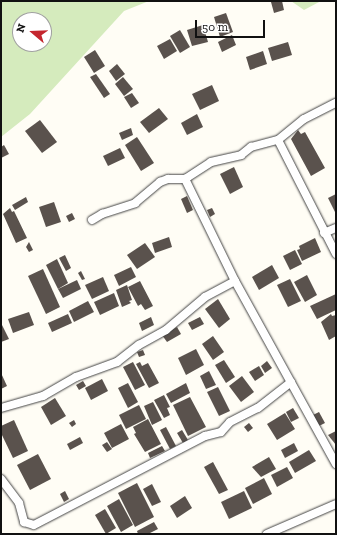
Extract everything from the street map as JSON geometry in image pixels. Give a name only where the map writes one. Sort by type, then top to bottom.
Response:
[{"type":"street","points":[[92,220],[135,203],[160,182],[168,178],[186,179],[211,162],[241,155],[251,147],[278,140],[304,119],[336,104]]},
{"type":"street","points":[[278,140],[336,254]]},
{"type":"street","points":[[186,179],[235,281],[336,464]]},
{"type":"street","points":[[324,232],[336,228]]},
{"type":"street","points":[[1,408],[43,396],[76,377],[118,362],[139,345],[166,330],[205,297],[235,281]]},
{"type":"street","points":[[1,479],[18,503],[24,522],[34,525],[205,436],[221,432],[230,422],[258,408],[291,382]]},
{"type":"street","points":[[267,534],[336,504]]},
{"type":"green space","points":[[1,1],[149,1],[124,11],[30,114],[1,137]]},
{"type":"green space","points":[[291,1],[321,1],[304,10]]},
{"type":"building","points":[[282,1],[284,10],[274,13],[271,2]]},
{"type":"building","points":[[226,13],[233,32],[220,37],[214,17]]},
{"type":"building","points":[[203,25],[208,42],[192,46],[187,30]]},
{"type":"building","points":[[180,30],[190,47],[180,53],[170,36]]},
{"type":"building","points":[[232,35],[236,45],[222,52],[218,42]]},
{"type":"building","points":[[170,39],[177,51],[164,59],[157,46]]},
{"type":"building","points":[[288,42],[292,55],[272,61],[268,48]]},
{"type":"building","points":[[95,50],[105,66],[94,73],[84,57]]},
{"type":"building","points":[[263,51],[267,64],[250,70],[246,57]]},
{"type":"building","points":[[117,64],[125,74],[116,81],[109,71]]},
{"type":"building","points":[[96,74],[110,94],[104,98],[90,77]]},
{"type":"building","points":[[123,77],[133,89],[124,96],[115,84]]},
{"type":"building","points":[[212,85],[219,101],[200,110],[192,94]]},
{"type":"building","points":[[132,93],[139,103],[131,108],[124,97]]},
{"type":"building","points":[[159,108],[168,119],[149,133],[140,122]]},
{"type":"building","points":[[197,114],[203,127],[187,135],[181,123]]},
{"type":"building","points":[[40,120],[57,142],[42,153],[25,131]]},
{"type":"building","points":[[131,128],[133,135],[122,140],[119,133]]},
{"type":"building","points":[[298,130],[301,134],[305,132],[325,168],[311,176],[291,139]]},
{"type":"building","points":[[137,137],[154,163],[141,171],[125,145]]},
{"type":"building","points":[[4,145],[9,154],[1,158],[1,147]]},
{"type":"building","points":[[120,148],[125,158],[108,166],[103,156]]},
{"type":"building","points":[[234,167],[243,187],[230,194],[220,174]]},
{"type":"building","points":[[336,194],[336,214],[328,198]]},
{"type":"building","points":[[187,196],[193,210],[187,213],[181,199]]},
{"type":"building","points":[[26,197],[28,202],[15,210],[12,205]]},
{"type":"building","points":[[54,202],[61,222],[46,227],[39,207]]},
{"type":"building","points":[[10,208],[12,212],[14,211],[27,238],[16,243],[3,214]]},
{"type":"building","points":[[212,208],[215,214],[210,217],[207,210]]},
{"type":"building","points":[[72,213],[75,219],[69,222],[66,216]]},
{"type":"building","points":[[169,237],[172,247],[155,253],[152,243]]},
{"type":"building","points":[[315,238],[321,252],[302,261],[297,250],[300,249],[299,246]]},
{"type":"building","points":[[29,242],[33,250],[29,252],[26,247]]},
{"type":"building","points":[[145,243],[155,257],[137,269],[127,255]]},
{"type":"building","points":[[295,250],[302,264],[290,270],[283,256]]},
{"type":"building","points":[[65,255],[71,268],[66,271],[59,258]]},
{"type":"building","points":[[57,259],[68,283],[58,289],[46,265]]},
{"type":"building","points":[[272,265],[279,278],[259,290],[252,277]]},
{"type":"building","points":[[131,267],[136,277],[119,286],[114,275]]},
{"type":"building","points":[[43,269],[60,307],[46,314],[28,276]]},
{"type":"building","points":[[81,271],[85,279],[82,280],[78,273]]},
{"type":"building","points":[[307,275],[317,295],[305,302],[294,282]]},
{"type":"building","points":[[103,277],[109,291],[92,299],[85,285]]},
{"type":"building","points":[[290,279],[301,301],[288,307],[277,285]]},
{"type":"building","points":[[77,280],[81,289],[63,298],[58,289]]},
{"type":"building","points":[[140,281],[153,306],[145,310],[141,304],[138,306],[128,287]]},
{"type":"building","points":[[127,285],[132,300],[129,301],[131,303],[122,307],[116,290]]},
{"type":"building","points":[[114,293],[119,306],[100,315],[94,302]]},
{"type":"building","points":[[336,294],[336,310],[317,319],[310,306]]},
{"type":"building","points":[[218,299],[230,319],[219,328],[205,309]]},
{"type":"building","points":[[88,301],[94,312],[74,322],[69,311]]},
{"type":"building","points":[[29,312],[34,325],[13,333],[8,319]]},
{"type":"building","points":[[68,314],[72,323],[52,332],[48,323]]},
{"type":"building","points":[[331,314],[332,316],[336,315],[336,336],[329,340],[321,322]]},
{"type":"building","points":[[151,317],[154,325],[142,331],[139,323]]},
{"type":"building","points":[[200,317],[204,324],[192,330],[188,323]]},
{"type":"building","points":[[1,323],[9,339],[1,342]]},
{"type":"building","points":[[177,327],[181,334],[167,342],[162,335]]},
{"type":"building","points":[[213,336],[224,352],[213,360],[202,344]]},
{"type":"building","points":[[196,349],[204,365],[186,375],[178,358]]},
{"type":"building","points":[[143,350],[145,355],[139,357],[137,352]]},
{"type":"building","points":[[224,360],[235,377],[226,383],[215,365]]},
{"type":"building","points":[[267,361],[272,368],[265,373],[261,366]]},
{"type":"building","points":[[133,362],[145,385],[135,390],[123,367]]},
{"type":"building","points":[[140,362],[142,366],[148,363],[159,383],[149,388],[136,364]]},
{"type":"building","points":[[259,366],[264,375],[255,381],[249,372]]},
{"type":"building","points":[[209,371],[216,385],[206,389],[200,376]]},
{"type":"building","points":[[1,373],[7,386],[1,389]]},
{"type":"building","points":[[242,376],[254,392],[241,402],[229,386]]},
{"type":"building","points":[[102,379],[108,391],[91,400],[85,388]]},
{"type":"building","points":[[83,381],[86,386],[79,390],[76,385]]},
{"type":"building","points":[[128,383],[138,402],[128,408],[118,388]]},
{"type":"building","points":[[186,383],[190,393],[171,403],[166,394]]},
{"type":"building","points":[[218,387],[230,411],[219,416],[207,392]]},
{"type":"building","points":[[164,395],[170,407],[167,408],[170,415],[164,418],[154,400]]},
{"type":"building","points":[[190,397],[206,427],[188,436],[173,405]]},
{"type":"building","points":[[55,398],[66,416],[51,425],[41,407]]},
{"type":"building","points":[[153,402],[162,420],[152,425],[144,406]]},
{"type":"building","points":[[139,405],[146,419],[126,429],[119,415]]},
{"type":"building","points":[[293,408],[299,418],[291,422],[286,412]]},
{"type":"building","points":[[319,412],[325,423],[319,426],[313,415]]},
{"type":"building","points":[[285,413],[295,429],[277,440],[267,424]]},
{"type":"building","points":[[148,419],[161,444],[145,452],[134,434],[136,433],[133,427]]},
{"type":"building","points":[[14,420],[28,451],[13,458],[1,433],[1,426]]},
{"type":"building","points":[[74,420],[76,424],[72,427],[69,423]]},
{"type":"building","points":[[249,423],[253,428],[248,432],[244,427]]},
{"type":"building","points":[[121,424],[129,439],[112,448],[104,433]]},
{"type":"building","points":[[166,427],[176,446],[170,449],[160,430]]},
{"type":"building","points":[[182,430],[188,440],[183,443],[177,433]]},
{"type":"building","points":[[336,431],[336,445],[328,435]]},
{"type":"building","points":[[80,437],[83,443],[70,450],[67,444]]},
{"type":"building","points":[[107,442],[112,449],[107,452],[102,445]]},
{"type":"building","points":[[294,443],[298,451],[285,458],[281,450]]},
{"type":"building","points":[[162,446],[165,451],[150,458],[148,453]]},
{"type":"building","points":[[309,450],[316,461],[295,473],[289,462]]},
{"type":"building","points":[[38,454],[51,479],[30,490],[17,465]]},
{"type":"building","points":[[269,457],[276,469],[261,477],[252,467]]},
{"type":"building","points":[[213,462],[228,490],[219,494],[204,467]]},
{"type":"building","points":[[287,467],[293,478],[277,487],[271,475]]},
{"type":"building","points":[[264,478],[272,494],[253,504],[245,488]]},
{"type":"building","points":[[137,483],[154,517],[135,527],[118,493]]},
{"type":"building","points":[[152,484],[161,502],[152,506],[143,489]]},
{"type":"building","points":[[65,491],[69,499],[64,502],[60,494]]},
{"type":"building","points":[[244,491],[252,508],[229,519],[221,502]]},
{"type":"building","points":[[185,496],[192,508],[177,518],[170,506]]},
{"type":"building","points":[[119,499],[133,525],[121,532],[107,506]]},
{"type":"building","points":[[105,509],[116,528],[106,534],[95,515]]},
{"type":"building","points":[[154,522],[158,529],[148,534],[138,534],[137,531]]}]
